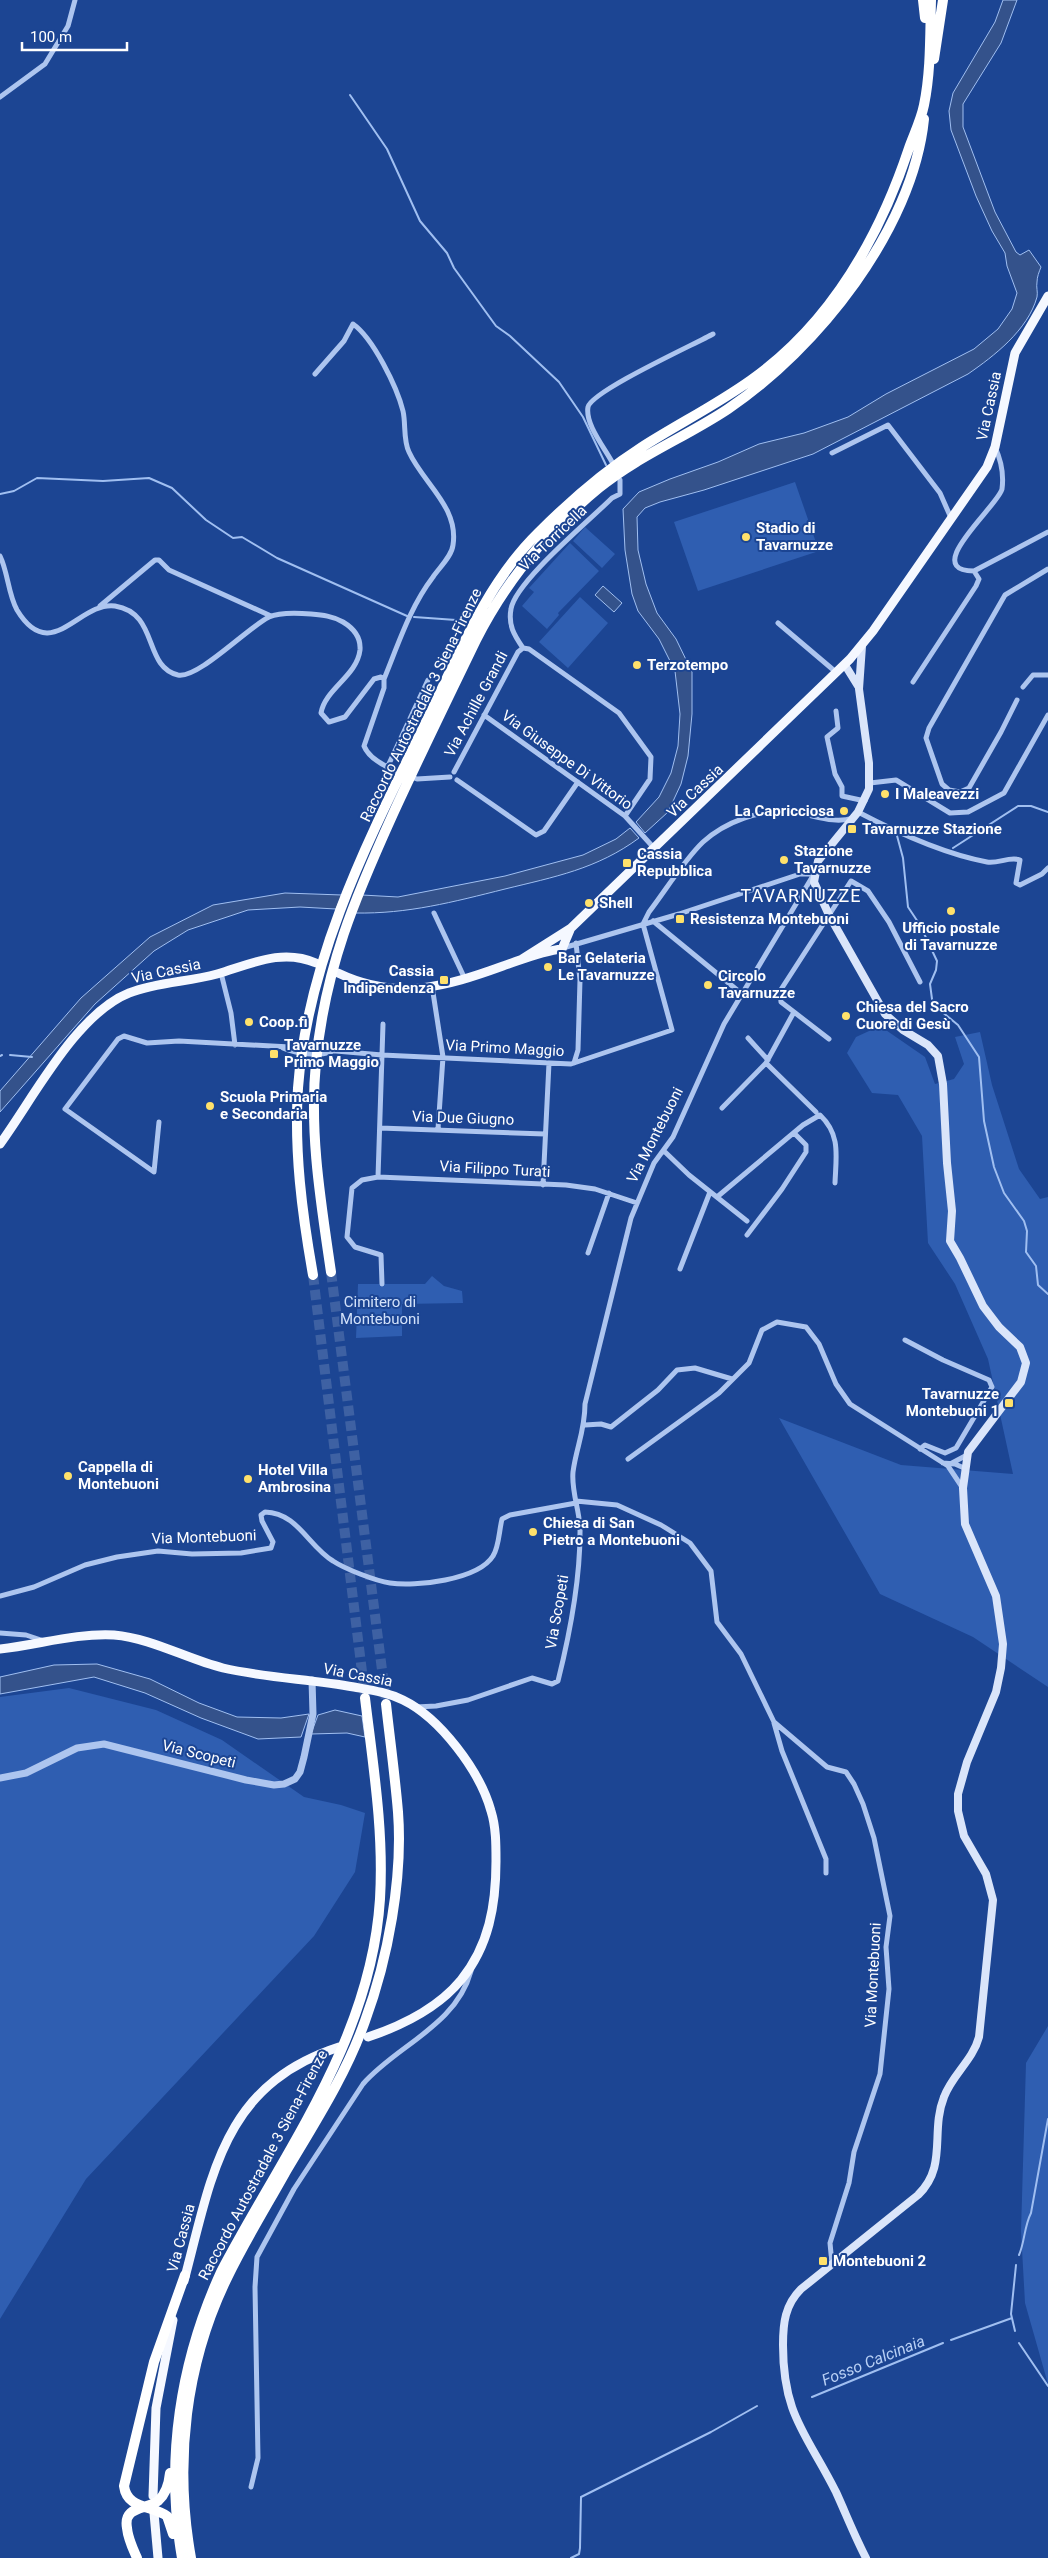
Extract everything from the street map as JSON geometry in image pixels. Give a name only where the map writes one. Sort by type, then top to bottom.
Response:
[{"type":"highway","points":[[923,0],[927,84]]},
{"type":"highway","name":"Raccordo Autostradale 3 Siena-Firenze","points":[[313,1275],[300,1185],[298,1106],[304,1039],[323,955],[409,768],[495,603],[542,542],[600,488],[649,455],[727,410],[761,385],[794,355],[839,305],[869,261],[902,196],[919,150],[923,132],[927,84],[931,0]]},
{"type":"highway","points":[[927,84],[938,46],[943,0]]},
{"type":"highway","name":"Raccordo Autostradale 3 Siena-Firenze","points":[[331,1272],[318,1183],[314,1113],[318,1041],[334,958],[353,891]]},
{"type":"highway","name":"Raccordo Autostradale 3 Siena-Firenze","points":[[182,2558],[176,2517],[175,2473],[178,2416],[193,2345],[220,2272],[300,2134],[331,2076],[356,2016],[365,1987],[380,1898],[380,1818],[365,1698]]},
{"type":"highway","name":"Raccordo Autostradale 3 Siena-Firenze","points":[[191,2558],[184,2510],[183,2451],[192,2385],[200,2347],[228,2276],[341,2076],[365,2022],[375,1991],[394,1905],[398,1863],[398,1814],[386,1704]]},
{"type":"highway","points":[[178,2558],[170,2521],[158,2512],[128,2499],[125,2492],[125,2477],[154,2362],[185,2275]]},
{"type":"highway","points":[[137,2558],[126,2526],[130,2513],[136,2508],[144,2507],[168,2486],[172,2433],[184,2383]]},
{"type":"main road","name":"Via Cassia","points":[[560,943],[571,928],[837,673],[862,646],[987,467],[995,447],[1016,353],[1048,296]]},
{"type":"main road","points":[[862,646],[859,689],[870,783]]},
{"type":"main road","points":[[848,662],[857,666],[860,678]]},
{"type":"main road","points":[[848,662],[859,689]]},
{"type":"main road","name":"Via Montebuoni","points":[[814,874],[818,861],[856,815],[865,801],[870,783]]},
{"type":"main road","points":[[814,874],[815,888],[828,915],[885,1014],[902,1030],[928,1045],[939,1061],[943,1084],[946,1163],[952,1211],[950,1241],[990,1317],[1020,1347],[1025,1355],[1025,1372],[1020,1382],[967,1455],[962,1488],[965,1524],[996,1596],[1003,1644],[1002,1668],[996,1692],[967,1762],[958,1794],[958,1811],[964,1836],[986,1874],[994,1900],[979,2037],[973,2052],[951,2082],[943,2099],[936,2166],[929,2183],[918,2195],[801,2289],[787,2309],[783,2337],[784,2384],[794,2418],[835,2492],[866,2558]]},
{"type":"main road","points":[[338,973],[365,984],[386,989],[432,986],[465,980],[560,943]]},
{"type":"main road","name":"Via Cassia","points":[[0,1144],[78,1034],[101,1008],[129,993],[221,973],[273,957],[300,957],[316,963]]},
{"type":"main road","name":"Via Cassia","points":[[0,1649],[71,1637],[115,1635],[131,1638],[222,1668],[312,1680],[380,1692],[415,1707],[445,1734],[470,1766],[491,1810],[496,1836],[494,1907],[490,1925],[473,1964],[447,1995],[422,2013],[390,2030],[368,2037]]},
{"type":"main road","name":"Via Cassia","points":[[156,2498],[154,2436],[161,2376],[185,2275],[215,2164],[230,2132],[248,2106],[266,2086],[292,2066],[339,2047]]},
{"type":"main road","points":[[158,2512],[158,2558]]},
{"type":"street","points":[[0,97],[45,64],[68,26],[75,0]]},
{"type":"street","points":[[315,374],[344,341],[353,324],[361,330],[390,374],[403,411],[407,449],[413,461],[442,499],[453,527],[453,547],[423,590],[384,680],[384,688],[364,742],[366,751],[387,768],[417,780],[450,777],[453,781],[457,780],[536,835],[544,831],[578,782]]},
{"type":"street","points":[[612,462],[589,419],[588,406],[617,382],[713,334]]},
{"type":"street","points":[[832,453],[888,425],[940,493],[951,518]]},
{"type":"street","points":[[995,447],[1002,462],[1002,490],[959,546],[954,558],[956,566],[963,572],[974,572],[1048,532]]},
{"type":"street","name":"Via Torricella","points":[[523,648],[512,631],[510,622],[511,607],[525,582],[612,498],[620,494],[620,480]]},
{"type":"street","points":[[0,556],[16,609],[34,627],[43,632],[62,630],[90,610],[100,606],[155,560],[159,560],[169,570],[271,616]]},
{"type":"street","points":[[1016,700],[1002,732],[969,788],[960,792],[949,790],[942,784],[926,738],[929,728],[1004,594],[1048,569]]},
{"type":"street","points":[[913,682],[976,586],[979,579],[974,572]]},
{"type":"street","points":[[100,606],[118,606],[135,614],[143,623],[156,656],[162,665],[178,675],[189,674],[199,669],[245,632],[271,616],[303,613],[326,615],[347,624],[356,634],[360,649],[356,660],[322,706],[321,714],[325,720],[335,722],[345,717],[374,679],[381,678],[384,680]]},
{"type":"street","points":[[778,624],[837,673]]},
{"type":"street","name":"Via Achille Grandi","points":[[450,777],[518,652],[523,648],[529,649],[620,712],[651,756],[650,778],[625,816]]},
{"type":"street","points":[[1023,687],[1033,675],[1045,673],[1048,675]]},
{"type":"street","points":[[387,768],[428,680]]},
{"type":"street","points":[[836,711],[838,728],[828,737],[835,774],[842,787],[842,796],[865,801]]},
{"type":"street","name":"Via Giuseppe Di Vittorio","points":[[484,715],[625,816],[654,848]]},
{"type":"street","points":[[870,783],[896,780],[950,813],[968,812],[1004,793],[1048,715]]},
{"type":"street","points":[[454,772],[458,775],[457,780]]},
{"type":"street","points":[[643,924],[649,912],[702,842],[726,827],[753,816],[778,812],[795,812],[836,820],[856,815],[967,858],[990,863],[1016,858],[1020,860],[1016,883],[1020,885],[1042,874],[1048,868]]},
{"type":"street","points":[[836,820],[840,826],[839,836]]},
{"type":"street","points":[[560,943],[576,944],[800,874],[814,874]]},
{"type":"street","name":"Via Montebuoni","points":[[580,1518],[576,1502],[573,1472],[585,1425],[585,1404],[631,1218],[654,1163],[664,1152],[673,1136],[712,1048],[814,874]]},
{"type":"street","points":[[829,1039],[781,1002],[780,991],[851,881],[868,891],[889,922],[920,982]]},
{"type":"street","points":[[434,913],[465,980]]},
{"type":"street","points":[[653,921],[742,994]]},
{"type":"street","name":"Via Primo Maggio","points":[[160,1122],[154,1172],[65,1109],[118,1038],[124,1036],[147,1043],[179,1041],[382,1055],[574,1064],[672,1030],[643,924]]},
{"type":"street","points":[[560,943],[583,942]]},
{"type":"street","points":[[574,1064],[578,1050],[580,980],[576,944]]},
{"type":"street","points":[[221,973],[231,1013],[235,1045]]},
{"type":"street","points":[[432,986],[443,1057],[438,1129]]},
{"type":"street","points":[[722,1108],[767,1062],[794,1012]]},
{"type":"street","points":[[382,1284],[381,1255],[355,1246],[346,1237],[352,1188],[362,1180],[378,1177],[383,1024]]},
{"type":"street","points":[[748,1038],[767,1062],[816,1112]]},
{"type":"street","points":[[543,1185],[549,1063]]},
{"type":"street","points":[[717,1197],[794,1133],[820,1114],[830,1124],[835,1135],[835,1183]]},
{"type":"street","name":"Via Due Giugno","points":[[380,1128],[545,1134]]},
{"type":"street","points":[[747,1235],[778,1196],[806,1152],[806,1145],[794,1133]]},
{"type":"street","points":[[664,1152],[747,1221]]},
{"type":"street","name":"Via Filippo Turati","points":[[378,1177],[584,1186],[637,1203]]},
{"type":"street","points":[[680,1269],[710,1192]]},
{"type":"street","points":[[588,1253],[609,1194]]},
{"type":"street","points":[[628,1459],[719,1393],[748,1363],[762,1330],[778,1322],[806,1327],[819,1344],[836,1384],[850,1404],[920,1449],[948,1464],[964,1468]]},
{"type":"street","points":[[905,1340],[989,1380],[992,1387],[978,1415],[956,1448],[945,1452],[925,1445],[920,1449]]},
{"type":"street","points":[[585,1425],[601,1424],[611,1427],[658,1390],[677,1370],[695,1368],[732,1379]]},
{"type":"street","points":[[978,1415],[990,1422]]},
{"type":"street","points":[[948,1464],[967,1455]]},
{"type":"street","points":[[948,1464],[962,1488]]},
{"type":"street","name":"Via Montebuoni","points":[[0,1596],[34,1587],[85,1564],[117,1557],[158,1551],[192,1554],[241,1553],[271,1548],[273,1542],[262,1521],[261,1515],[265,1512],[290,1519],[321,1554],[336,1563],[389,1583],[413,1584],[443,1580],[479,1570],[493,1556],[502,1520],[510,1515],[576,1502],[617,1505],[661,1525],[690,1544],[711,1571],[717,1622],[741,1654],[774,1722],[826,1767],[846,1772],[854,1784],[874,1838],[890,1916],[886,1947],[889,1989],[880,2074],[854,2152],[849,2183],[830,2243],[832,2264]]},
{"type":"street","name":"Via Scopeti","points":[[415,1707],[436,1706],[468,1700],[532,1678],[552,1684],[558,1681],[580,1565],[580,1518]]},
{"type":"street","points":[[0,1633],[26,1635],[46,1642]]},
{"type":"street","name":"Via Scopeti","points":[[0,1778],[26,1773],[77,1748],[104,1744],[246,1780],[274,1785],[295,1779],[300,1772],[306,1737],[312,1719],[312,1680]]},
{"type":"street","points":[[774,1722],[782,1751],[826,1858],[826,1873]]},
{"type":"street","points":[[251,2487],[258,2458],[255,2287],[257,2257],[294,2189],[363,2084],[375,2070],[442,2019],[462,1994],[473,1964]]},
{"type":"green space","name":"Stadio di Tavarnuzze","points":[[795,482],[819,551],[698,591],[674,522]]},
{"type":"green space","points":[[585,527],[615,554],[602,568],[573,541]]},
{"type":"green space","points":[[570,543],[599,571],[558,613],[559,615],[547,629],[522,606],[534,592],[529,588]]},
{"type":"green space","points":[[580,597],[608,623],[568,668],[539,642]]},
{"type":"green space","points":[[880,1026],[925,1057],[935,1084],[954,1079],[964,1064],[955,1037],[980,1032],[992,1085],[1019,1169],[1040,1199],[1048,1197],[1048,1687],[973,1637],[880,1594],[779,1418],[901,1465],[1013,1474],[988,1359],[955,1284],[928,1243],[922,1136],[898,1095],[872,1093],[847,1053],[856,1037]]},
{"type":"green space","name":"Cimitero di Montebuoni","points":[[432,1276],[444,1286],[462,1291],[463,1303],[402,1304],[402,1336],[356,1338],[358,1284],[425,1284]]},
{"type":"green space","points":[[69,1688],[156,1710],[222,1740],[304,1797],[341,1805],[365,1813],[355,1872],[314,1936],[86,2179],[0,2319],[0,1697]]},
{"type":"green space","points":[[1048,2026],[1048,2384],[1025,2303],[1021,2231],[1026,2063]]},
{"type":"shaded area","points":[[1003,0],[1017,0],[1001,43],[963,104],[963,127],[995,212],[1016,252],[1020,255],[1029,250],[1041,267],[1037,280],[1037,297],[1033,309],[1009,341],[968,374],[813,454],[704,490],[660,502],[645,508],[637,517],[638,550],[646,584],[657,613],[676,639],[692,672],[692,714],[688,756],[681,784],[668,812],[645,833],[636,822],[659,797],[671,773],[678,746],[680,714],[675,671],[659,639],[638,611],[632,594],[625,550],[623,509],[639,492],[670,479],[718,462],[759,444],[804,433],[848,417],[886,394],[974,349],[998,329],[1012,309],[1017,293],[1007,266],[1005,253],[992,231],[976,196],[951,130],[949,111],[953,93],[995,22]]},
{"type":"shaded area","points":[[603,586],[622,603],[614,612],[595,595]]},
{"type":"shaded area","points":[[630,828],[639,838],[623,849],[575,871],[430,906],[393,912],[355,913],[362,895],[398,897],[505,876],[583,855],[616,839]]},
{"type":"shaded area","points":[[285,893],[342,895],[336,909],[300,907],[248,910],[188,930],[154,951],[95,1004],[0,1112],[0,1091],[81,998],[150,937],[213,905]]},
{"type":"shaded area","points":[[97,1664],[150,1679],[199,1703],[237,1717],[281,1718],[309,1714],[301,1737],[258,1739],[201,1718],[145,1693],[94,1677],[0,1694],[0,1677],[54,1665]]},
{"type":"shaded area","points":[[335,1710],[362,1716],[365,1737],[347,1733],[311,1734],[318,1715]]},
{"type":"waterway","points":[[350,95],[387,149],[420,221],[447,253],[454,268],[496,326],[510,336],[559,382],[583,417],[606,465]]},
{"type":"waterway","points":[[0,494],[14,491],[37,478],[103,481],[149,478],[172,488],[206,520],[233,538],[242,537],[277,558],[407,616]]},
{"type":"waterway","points":[[414,617],[456,620]]},
{"type":"waterway","points":[[953,848],[1018,806],[1031,806],[1048,812]]},
{"type":"waterway","points":[[896,832],[903,858],[908,907],[920,925],[937,961],[936,970],[930,984],[932,999],[935,1006],[958,1025],[979,1057],[984,1121],[994,1167],[1004,1193],[1024,1221],[1027,1231],[1026,1252],[1036,1266],[1038,1285],[1048,1294]]},
{"type":"waterway","points":[[10,1055],[32,1057]]},
{"type":"waterway","name":"Fosso Calcinaia","points":[[1019,2255],[1031,2213],[1048,2119]]},
{"type":"waterway","name":"Fosso Calcinaia","points":[[1015,2331],[1011,2314],[1016,2265]]},
{"type":"waterway","name":"Fosso Calcinaia","points":[[951,2340],[1012,2318]]},
{"type":"waterway","name":"Fosso Calcinaia","points":[[812,2397],[943,2343]]},
{"type":"waterway","points":[[1019,2343],[1048,2386]]},
{"type":"waterway","points":[[571,2558],[579,2554],[580,2548],[581,2497],[711,2432],[757,2406]]},
{"type":"tunnel","points":[[331,1272],[386,1701]]},
{"type":"tunnel","points":[[313,1275],[365,1696]]},
{"type":"place","name":"Stadio di Tavarnuzze","points":[[746,537]]},
{"type":"place","name":"Terzotempo","points":[[637,665]]},
{"type":"place","name":"I Maleavezzi","points":[[885,794]]},
{"type":"place","name":"La Capricciosa","points":[[844,811]]},
{"type":"place","name":"Tavarnuzze Stazione","points":[[852,829]]},
{"type":"place","name":"Stazione Tavarnuzze","points":[[784,860]]},
{"type":"place","name":"Cassia Repubblica","points":[[627,863]]},
{"type":"place","name":"Shell","points":[[589,903]]},
{"type":"place","name":"Ufficio postale di Tavarnuzze","points":[[951,911]]},
{"type":"place","name":"Resistenza Montebuoni","points":[[680,919]]},
{"type":"place","name":"Bar Gelateria Le Tavarnuzze","points":[[548,967]]},
{"type":"place","name":"Cassia Indipendenza","points":[[444,980]]},
{"type":"place","name":"Circolo Tavarnuzze","points":[[708,985]]},
{"type":"place","name":"Chiesa del Sacro Cuore di Gesù","points":[[846,1016]]},
{"type":"place","name":"Coop.fi","points":[[249,1022]]},
{"type":"place","name":"Tavarnuzze Primo Maggio","points":[[274,1054]]},
{"type":"place","name":"Scuola Primaria e Secondaria","points":[[210,1106]]},
{"type":"place","name":"Tavarnuzze Montebuoni 1","points":[[1009,1403]]},
{"type":"place","name":"Cappella di Montebuoni","points":[[68,1476]]},
{"type":"place","name":"Hotel Villa Ambrosina","points":[[248,1479]]},
{"type":"place","name":"Chiesa di San Pietro a Montebuoni","points":[[533,1532]]},
{"type":"place","name":"Montebuoni 2","points":[[823,2261]]},
{"type":"district","name":"TAVARNUZZE","points":[[801,896]]}]
